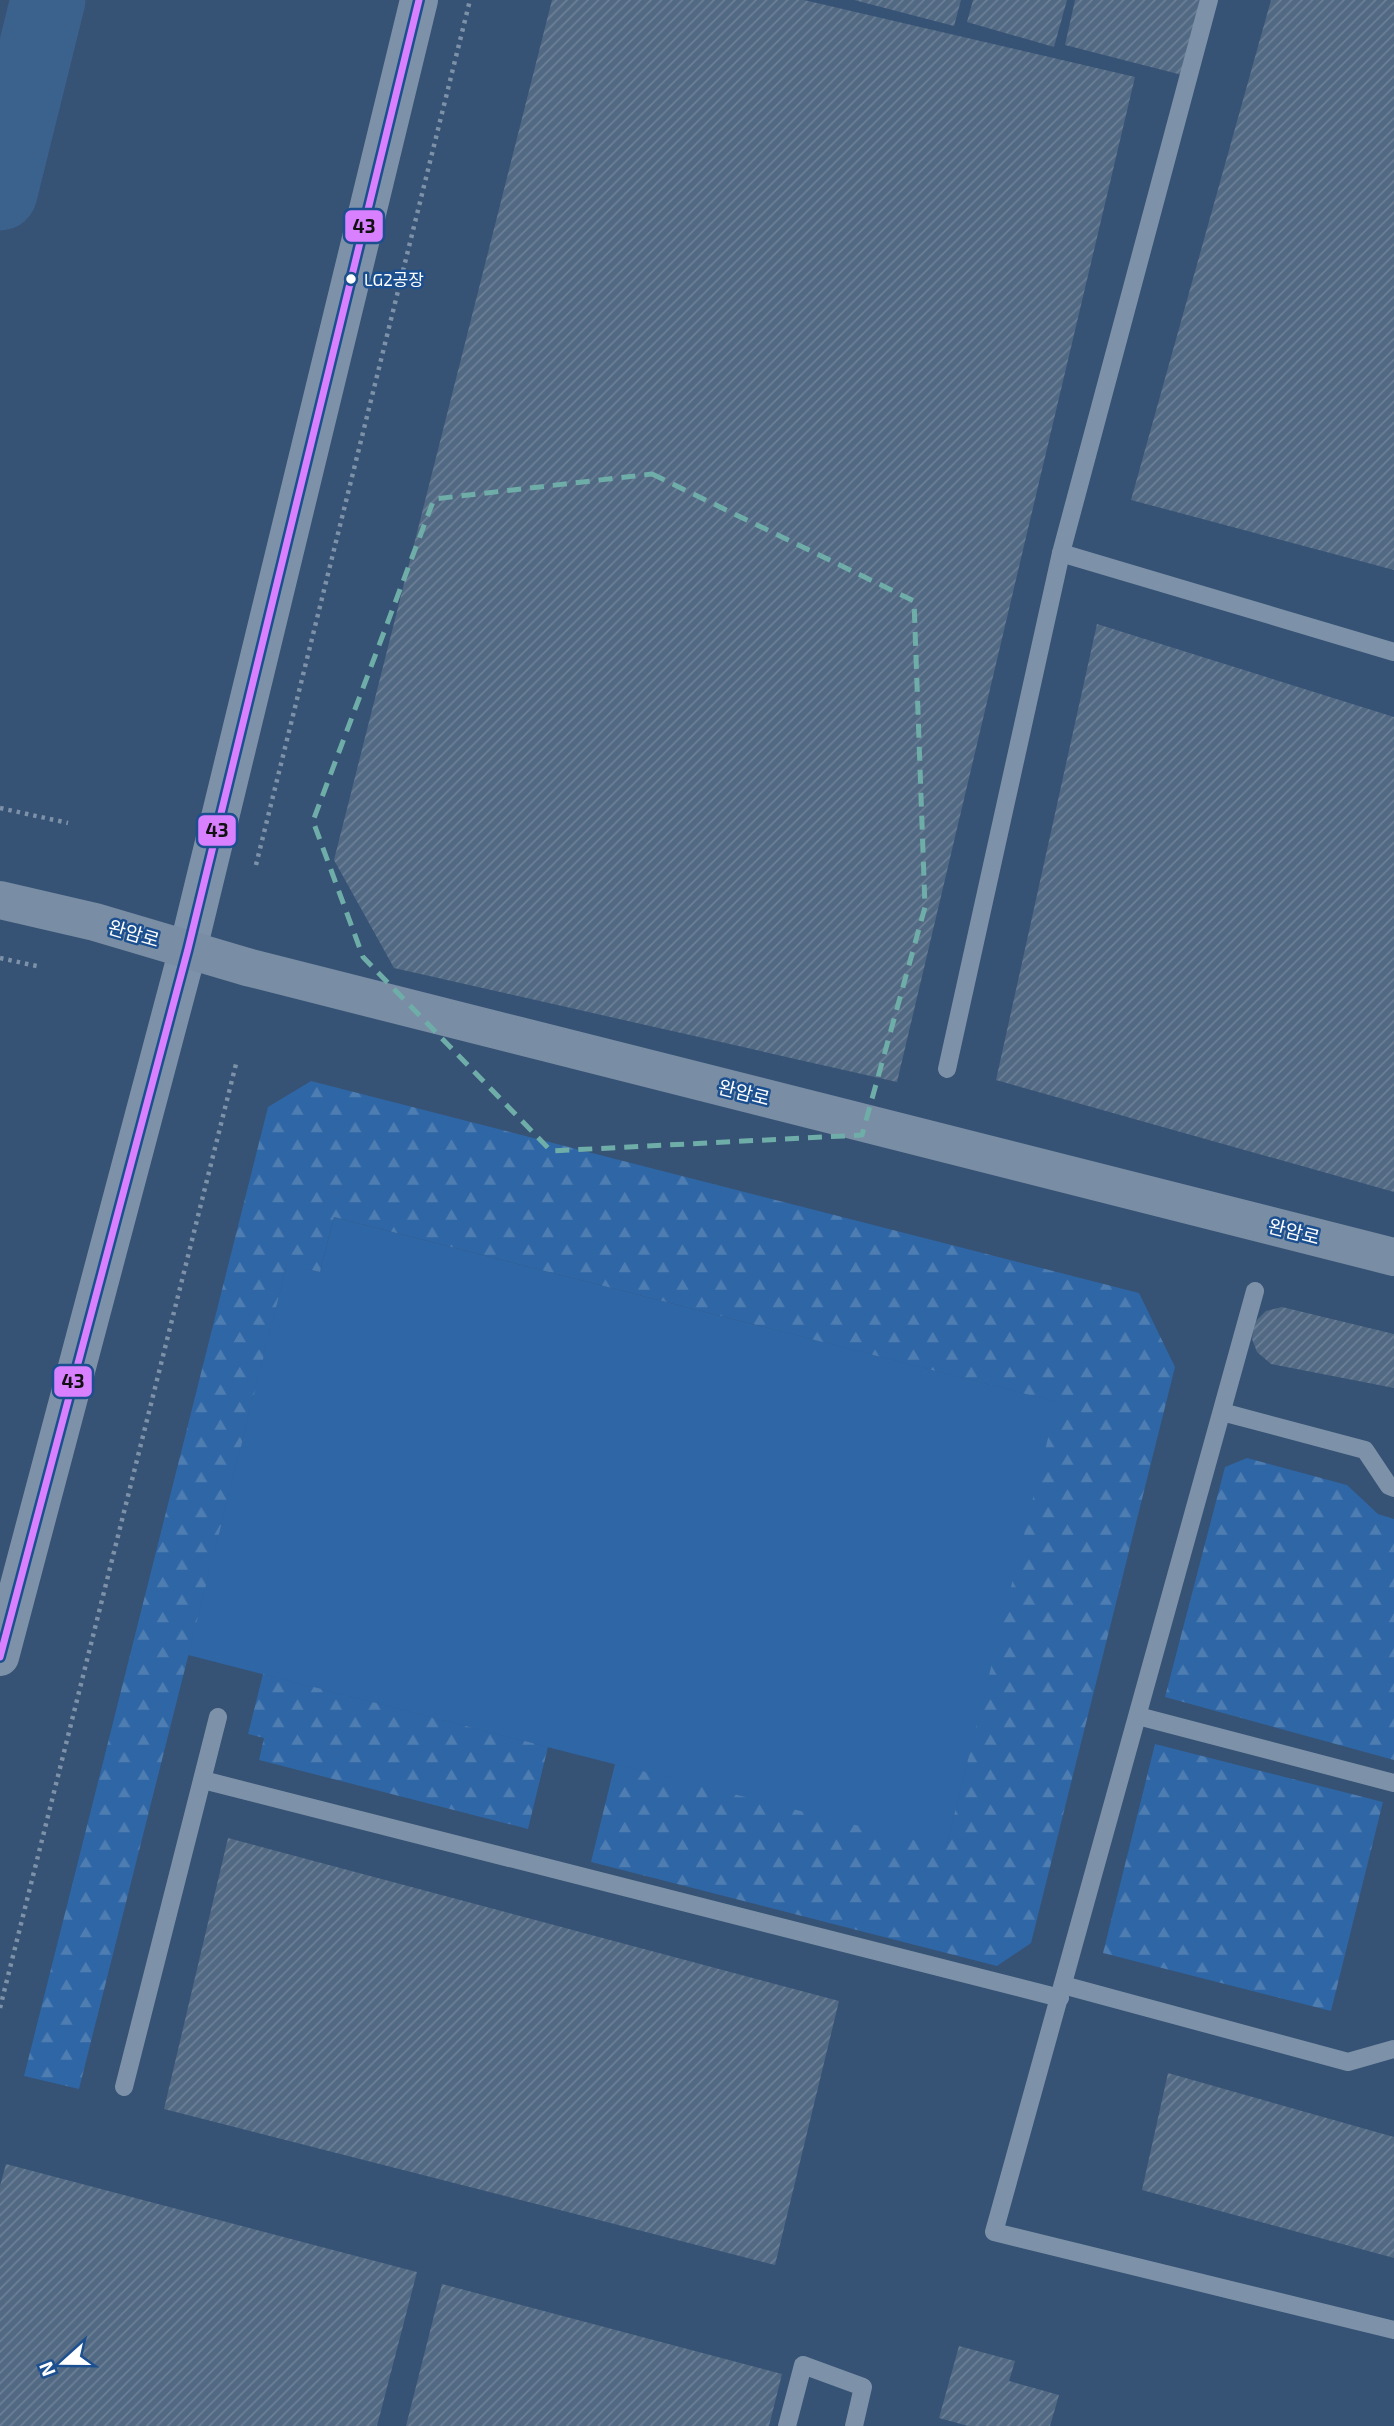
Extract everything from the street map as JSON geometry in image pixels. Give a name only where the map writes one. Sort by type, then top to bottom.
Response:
[{"type":"main road","name":"완암로","points":[[0,900],[95,922],[247,967],[1394,1257]]},
{"type":"street","points":[[0,1657],[188,949],[419,0]]},
{"type":"lane","points":[[947,1069],[1061,553],[1209,0]]},
{"type":"lane","points":[[1061,553],[1394,652]]},
{"type":"lane","points":[[1255,1291],[995,2232],[1394,2330]]},
{"type":"lane","points":[[1222,1412],[1365,1450],[1389,1486],[1394,1488]]},
{"type":"lane","points":[[1138,1716],[1394,1783]]},
{"type":"lane","points":[[124,2087],[218,1717]]},
{"type":"lane","points":[[202,1780],[1348,2062],[1394,2049]]},
{"type":"lane","points":[[787,2426],[803,2365],[863,2387],[854,2426]]},
{"type":"path","points":[[256,865],[470,0]]},
{"type":"path","points":[[0,808],[68,823]]},
{"type":"path","points":[[0,958],[41,967]]},
{"type":"path","points":[[0,2008],[237,1060]]},
{"type":"highlighted area","points":[[652,474],[914,601],[925,907],[862,1135],[551,1151],[363,957],[313,821],[434,499]]},
{"type":"green space","points":[[311,1081],[1139,1293],[1175,1367],[1031,1943],[997,1966],[591,1862],[615,1764],[946,1848],[1057,1402],[334,1217],[320,1272],[287,1264],[79,2089],[24,2076],[268,1107]]},
{"type":"green space","points":[[334,1217],[1058,1402],[946,1849],[188,1655],[287,1263],[320,1272]]},
{"type":"green space","points":[[1247,1458],[1347,1485],[1378,1514],[1394,1519],[1394,1760],[1165,1697],[1225,1467]]},
{"type":"green space","points":[[263,1674],[548,1747],[528,1829],[259,1760],[264,1738],[248,1734]]},
{"type":"green space","points":[[1155,1744],[1383,1802],[1331,2011],[1103,1953]]},
{"type":"building","points":[[552,0],[804,0],[1135,77],[897,1082],[394,968],[334,860]]},
{"type":"building","points":[[854,0],[961,0],[954,26]]},
{"type":"building","points":[[973,0],[1067,0],[1054,47],[967,22]]},
{"type":"building","points":[[1075,0],[1202,0],[1182,75],[1065,45]]},
{"type":"building","points":[[1271,0],[1394,0],[1394,570],[1131,500]]},
{"type":"building","points":[[1097,624],[1394,717],[1394,1192],[996,1080]]},
{"type":"building","points":[[1282,1307],[1394,1334],[1394,1388],[1271,1364],[1257,1352],[1252,1339],[1255,1322],[1266,1311]]},
{"type":"building","points":[[228,1838],[839,2001],[775,2265],[164,2109]]},
{"type":"building","points":[[1168,2073],[1394,2137],[1394,2258],[1142,2190]]},
{"type":"building","points":[[6,2164],[417,2272],[377,2426],[0,2426],[0,2186]]},
{"type":"building","points":[[442,2284],[782,2374],[769,2426],[406,2426]]},
{"type":"building","points":[[959,2346],[1015,2361],[1009,2381],[1059,2395],[1050,2426],[968,2426],[939,2418]]},
{"type":"waterway","points":[[0,193],[48,0]]},
{"type":"transit line","name":"43","points":[[0,1657],[188,949],[419,0]]},
{"type":"place","name":"LG2공장","points":[[351,279]]}]
